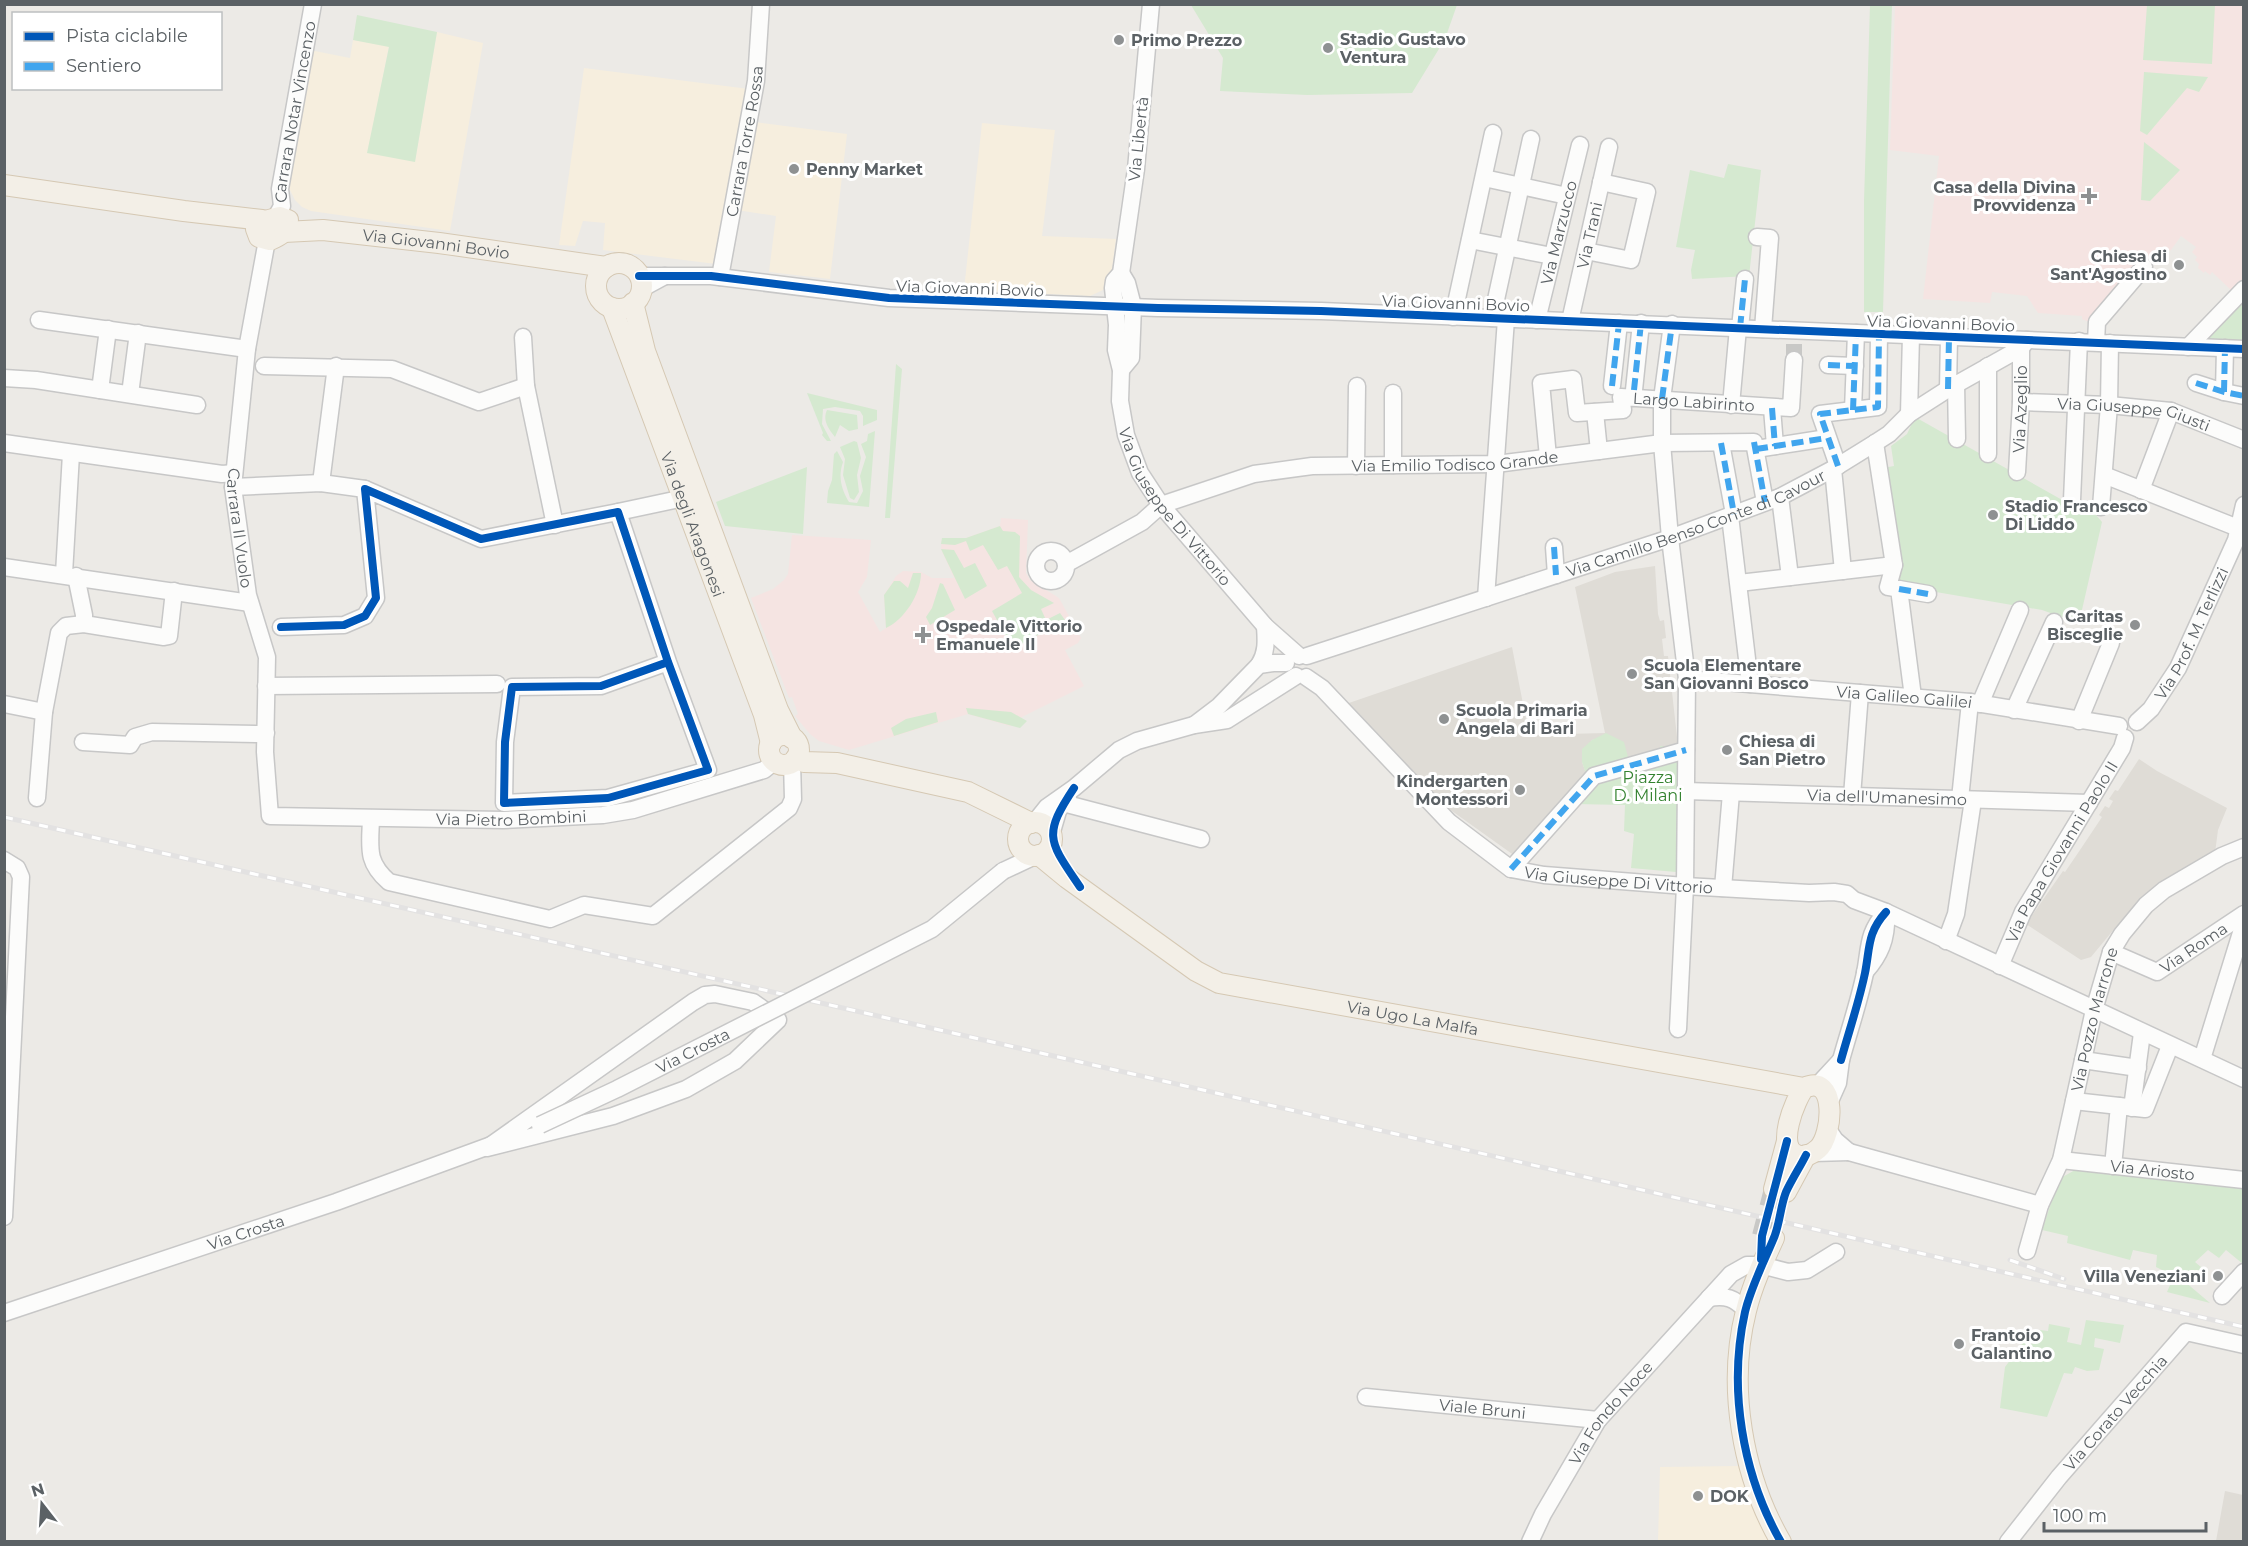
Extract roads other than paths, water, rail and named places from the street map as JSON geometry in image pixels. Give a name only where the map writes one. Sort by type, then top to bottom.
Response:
[{"type":"main road","name":"Via Giovanni Bovio","points":[[4,185],[228,217],[272,227],[323,230],[439,243],[549,260],[601,275],[613,264],[628,265],[638,289],[627,307],[612,308]]},
{"type":"main road","points":[[601,275],[600,298],[612,308]]},
{"type":"main road","name":"Via degli Aragonesi","points":[[638,289],[645,351],[690,497]]},
{"type":"main road","name":"Via degli Aragonesi","points":[[612,308],[778,710],[784,752]]},
{"type":"main road","name":"Via Ugo La Malfa","points":[[784,752],[804,762],[837,763],[968,792],[994,804],[1080,887],[1196,971],[1220,983],[1810,1088]]},
{"type":"main road","points":[[1030,839],[1047,851],[1052,837]]},
{"type":"main road","points":[[1052,837],[1062,861],[1080,887]]},
{"type":"main road","points":[[1774,1083],[1778,1093],[1792,1111]]},
{"type":"main road","points":[[1810,1088],[1826,1092],[1830,1101],[1824,1142],[1810,1154],[1780,1191],[1792,1111],[1797,1098],[1810,1088]]},
{"type":"main road","points":[[1787,1141],[1789,1149],[1794,1154],[1810,1154]]},
{"type":"main road","points":[[1768,1237],[1746,1310],[1739,1344],[1737,1378],[1744,1441],[1752,1473],[1782,1542]]},
{"type":"street","name":"Carrara Notar Vincenzo","points":[[272,227],[282,206],[280,189],[313,4]]},
{"type":"street","name":"Carrara Torre Rossa","points":[[716,276],[756,81],[761,4]]},
{"type":"street","name":"Via Libertà","points":[[1125,306],[1113,288],[1114,281],[1121,273],[1136,169],[1151,4]]},
{"type":"street","points":[[1454,317],[1493,133]]},
{"type":"street","points":[[1486,598],[1496,464],[1499,319],[1508,247],[1531,139]]},
{"type":"street","name":"Via Marzucco","points":[[1537,320],[1580,145]]},
{"type":"street","name":"Via Trani","points":[[1570,321],[1609,147]]},
{"type":"street","points":[[1484,178],[1567,196]]},
{"type":"street","points":[[1586,251],[1631,260],[1647,192],[1601,183]]},
{"type":"street","name":"Carrara Il Vuolo","points":[[270,816],[266,733],[267,657],[250,603],[233,480],[247,349],[272,227]]},
{"type":"street","points":[[1757,237],[1770,238],[1764,328]]},
{"type":"street","points":[[1470,240],[1552,256]]},
{"type":"street","points":[[2101,507],[2109,405],[2103,343],[2097,322],[2144,267]]},
{"type":"street","name":"Via Giovanni Bovio","points":[[638,289],[668,274],[716,276],[889,298],[1672,324],[1764,328],[1795,336],[1856,333],[1949,337],[2024,344],[2079,341],[2244,349]]},
{"type":"street","points":[[1731,405],[1745,279]]},
{"type":"street","points":[[2188,346],[2241,295]]},
{"type":"street","name":"Via Giuseppe Di Vittorio","points":[[1125,306],[1116,350],[1121,370],[1120,401],[1126,435],[1140,472],[1161,505],[1269,630],[1449,822],[1511,869],[1544,875],[1809,893],[1834,902],[1854,900],[1886,912],[2244,1079]]},
{"type":"street","points":[[39,320],[247,349]]},
{"type":"street","points":[[1612,386],[1619,323]]},
{"type":"street","points":[[1634,390],[1641,323]]},
{"type":"street","points":[[1672,324],[1662,399],[1662,443],[1670,538],[1687,680],[1684,886],[1678,1029]]},
{"type":"street","points":[[100,390],[108,329]]},
{"type":"street","points":[[130,394],[138,333]]},
{"type":"street","points":[[1853,410],[1856,333]]},
{"type":"street","points":[[1844,571],[1835,467],[1820,414],[1878,407],[1879,334]]},
{"type":"street","points":[[1910,414],[1911,335]]},
{"type":"street","points":[[523,337],[526,386],[555,525]]},
{"type":"street","points":[[1949,337],[1957,439]]},
{"type":"street","points":[[2072,500],[2079,341]]},
{"type":"street","name":"Via Camillo Benso Conte di Cavour","points":[[1074,788],[1119,750],[1137,741],[1194,725],[1227,720],[1302,666],[1335,648],[1670,538],[1773,500],[1875,443],[1889,434],[1910,414],[1952,386],[2024,344]]},
{"type":"street","name":"Via Azeglio","points":[[2017,472],[2024,344]]},
{"type":"street","points":[[2224,392],[2225,348]]},
{"type":"street","name":"Largo Labirinto","points":[[1595,412],[1623,410],[1621,397],[1791,408],[1794,360]]},
{"type":"street","points":[[1828,365],[1855,366]]},
{"type":"street","points":[[264,366],[392,369],[479,402],[526,386]]},
{"type":"street","points":[[321,483],[336,366]]},
{"type":"street","points":[[1988,366],[1988,454]]},
{"type":"street","points":[[4,378],[36,380],[197,405]]},
{"type":"street","points":[[1548,458],[1541,383],[1573,379],[1577,413],[1595,412],[1599,451]]},
{"type":"street","points":[[2196,383],[2244,396]]},
{"type":"street","points":[[1356,466],[1357,386]]},
{"type":"street","points":[[1393,393],[1393,465]]},
{"type":"street","name":"Via Giuseppe Giusti","points":[[2021,402],[2109,405],[2171,411],[2244,440]]},
{"type":"street","name":"Largo Labirinto","points":[[1772,408],[1775,446]]},
{"type":"street","points":[[2141,490],[2171,411]]},
{"type":"street","name":"Via Emilio Todisco Grande","points":[[1161,505],[1254,474],[1312,466],[1496,464],[1662,443],[1775,446],[1827,438]]},
{"type":"street","points":[[4,443],[222,474],[233,480],[321,483],[365,489],[481,539],[690,497]]},
{"type":"street","points":[[1720,443],[1732,515],[1750,684]]},
{"type":"street","points":[[1875,443],[1894,565],[1888,587],[1928,594]]},
{"type":"street","points":[[1755,446],[1773,500],[1790,577]]},
{"type":"street","points":[[71,454],[70,575],[84,615],[84,624]]},
{"type":"street","points":[[2104,475],[2238,528]]},
{"type":"street","points":[[281,627],[344,625],[365,616],[376,598],[365,489]]},
{"type":"street","points":[[1066,564],[1142,522],[1161,505]]},
{"type":"street","name":"Via Prof. M. Terlizzi","points":[[2137,722],[2151,709],[2178,668],[2236,540],[2244,505]]},
{"type":"street","points":[[618,512],[668,662],[708,770],[608,798],[504,803],[505,742],[512,687],[601,686],[668,662]]},
{"type":"street","points":[[1554,547],[1556,575]]},
{"type":"street","points":[[1738,583],[1894,565]]},
{"type":"street","points":[[4,567],[250,603]]},
{"type":"street","points":[[1899,589],[1913,698]]},
{"type":"street","points":[[37,798],[45,712],[59,633],[66,626],[84,624],[169,636],[174,591]]},
{"type":"street","points":[[1946,941],[1956,914],[1975,703],[2020,610]]},
{"type":"street","points":[[2014,710],[2054,622]]},
{"type":"street","points":[[1259,665],[1264,656],[1269,630]]},
{"type":"street","points":[[2079,721],[2111,643]]},
{"type":"street","points":[[1259,665],[1273,663],[1302,666]]},
{"type":"street","name":"Via Camillo Benso Conte di Cavour","points":[[1194,725],[1219,706],[1259,665]]},
{"type":"street","name":"Via Galileo Galilei","points":[[1687,680],[1975,703],[2079,721],[2122,732],[2126,719],[2133,719],[2137,722]]},
{"type":"street","points":[[266,686],[497,684]]},
{"type":"street","points":[[1852,796],[1860,693]]},
{"type":"street","points":[[4,704],[45,712]]},
{"type":"street","points":[[83,742],[130,745],[135,737],[152,732],[266,733]]},
{"type":"street","name":"Via Papa Giovanni Paolo II","points":[[2000,966],[2023,912],[2122,748],[2122,732]]},
{"type":"street","points":[[1511,869],[1593,776],[1686,750]]},
{"type":"street","points":[[371,819],[372,859],[376,871],[389,882],[550,919],[584,905],[653,915],[789,807],[793,799],[792,787],[784,752]]},
{"type":"street","name":"Via Pietro Bombini","points":[[270,816],[503,820],[603,815],[633,810],[744,775],[759,761],[784,752]]},
{"type":"street","points":[[1052,837],[1058,811],[1074,788]]},
{"type":"street","points":[[1030,839],[1047,807],[1074,788]]},
{"type":"street","name":"Via dell'Umanesimo","points":[[1686,791],[2089,803]]},
{"type":"street","points":[[1723,888],[1731,793]]},
{"type":"street","points":[[1063,803],[1201,839]]},
{"type":"street","name":"Via Crosta","points":[[4,1313],[336,1202],[487,1148],[540,1125],[617,1089],[922,934],[958,910],[1003,871],[1030,839]]},
{"type":"street","name":"Via Pozzo Marrone","points":[[2027,1251],[2040,1205],[2061,1160],[2094,1010],[2111,952],[2122,934],[2146,905],[2164,890],[2222,856],[2244,847]]},
{"type":"street","points":[[4,861],[17,868],[21,877],[4,1217]]},
{"type":"street","points":[[1830,1101],[1838,1083],[1840,1060],[1865,972],[1878,957],[1886,927],[1886,912]]},
{"type":"street","name":"Via Roma","points":[[2111,952],[2157,972],[2244,914]]},
{"type":"street","points":[[2202,1059],[2244,923]]},
{"type":"street","name":"Via Crosta","points":[[715,994],[753,1002],[778,1020],[735,1061],[686,1089],[613,1116],[487,1148],[705,995],[715,994]]},
{"type":"street","points":[[2113,1166],[2132,1108],[2142,1033]]},
{"type":"street","points":[[2132,1108],[2170,1046]]},
{"type":"street","points":[[1810,1088],[1840,1060]]},
{"type":"street","points":[[2083,1060],[2138,1068]]},
{"type":"street","points":[[2074,1101],[2132,1108]]},
{"type":"street","points":[[1827,1128],[1835,1140],[1849,1152]]},
{"type":"street","points":[[1810,1154],[1849,1152],[2040,1205]]},
{"type":"street","name":"Via Ariosto","points":[[2061,1160],[2244,1180]]},
{"type":"street","points":[[1761,1265],[1788,1272],[1807,1270],[1836,1252]]},
{"type":"street","name":"Via Fondo Noce","points":[[1530,1542],[1543,1514],[1598,1420],[1731,1274],[1747,1265],[1761,1265]]},
{"type":"street","points":[[2222,1296],[2244,1272]]},
{"type":"street","points":[[1709,1298],[1723,1296],[1736,1300],[1746,1310]]},
{"type":"street","name":"Via Corato Vecchia","points":[[2008,1542],[2059,1477],[2186,1332],[2244,1345]]},
{"type":"street","name":"Viale Bruni","points":[[1366,1397],[1598,1420]]},
{"type":"tunnel","points":[[1794,341],[1794,360]]},
{"type":"tunnel","points":[[1762,1236],[1774,1189]]},
{"type":"railway","points":[[4,817],[2244,1327]]},
{"type":"railway","points":[[2010,1260],[2064,1279]]},
{"type":"place","name":"Primo Prezzo","points":[[1119,40]]},
{"type":"place","name":"Stadio Gustavo Ventura","points":[[1328,48]]},
{"type":"place","name":"Penny Market","points":[[794,169]]},
{"type":"place","name":"Casa della Divina Provvidenza","points":[[2089,196]]},
{"type":"place","name":"Chiesa di Sant'Agostino","points":[[2179,265]]},
{"type":"place","name":"Stadio Francesco Di Liddo","points":[[1993,515]]},
{"type":"place","name":"Caritas Bisceglie","points":[[2135,625]]},
{"type":"place","name":"Ospedale Vittorio Emanuele II","points":[[923,635]]},
{"type":"place","name":"Scuola Elementare San Giovanni Bosco","points":[[1632,674]]},
{"type":"place","name":"Scuola Primaria Angela di Bari","points":[[1444,719]]},
{"type":"place","name":"Chiesa di San Pietro","points":[[1727,750]]},
{"type":"place","name":"Kindergarten Montessori","points":[[1520,790]]},
{"type":"place","name":"Villa Veneziani","points":[[2218,1276]]},
{"type":"place","name":"Frantoio Galantino","points":[[1959,1344]]},
{"type":"place","name":"DOK","points":[[1698,1496]]},
{"type":"park label","name":"Piazza D. Milani","points":[[1648,786]]}]
